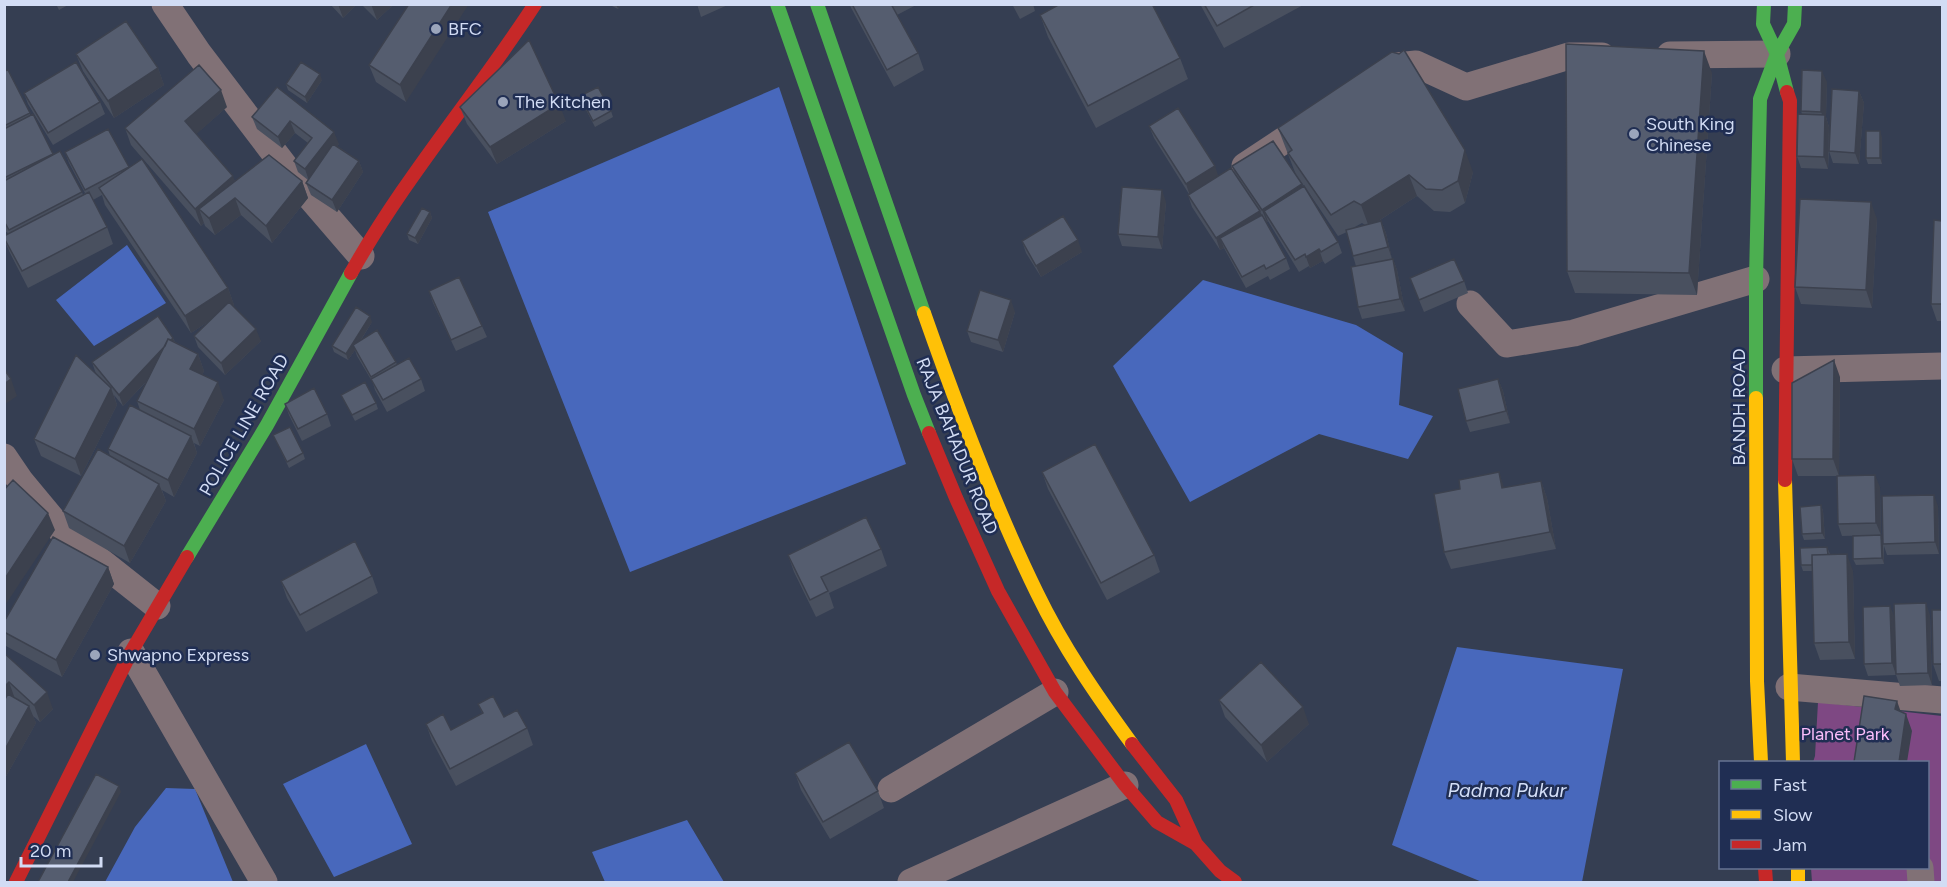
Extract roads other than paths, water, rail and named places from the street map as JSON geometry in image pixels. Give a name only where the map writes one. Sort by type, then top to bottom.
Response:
[{"type":"main road","name":"POLICE LINE ROAD","points":[[16,882],[131,652],[267,425],[361,256],[410,180],[511,41],[535,4]]},
{"type":"main road","name":"RAJA BAHADUR ROAD","points":[[777,4],[914,395],[956,498],[998,591],[1055,692],[1125,785],[1157,822],[1196,844]]},
{"type":"main road","name":"RAJA BAHADUR ROAD","points":[[817,4],[946,376],[1037,594],[1090,686],[1148,766],[1176,800],[1196,844],[1224,879]]},
{"type":"main road","points":[[1764,4],[1763,24],[1777,54],[1790,101],[1785,370],[1793,761]]},
{"type":"main road","name":"BANDH ROAD","points":[[1761,761],[1757,681],[1756,279],[1760,99],[1777,54],[1794,24],[1795,4]]},
{"type":"street","points":[[165,4],[199,54],[292,176],[361,256]]},
{"type":"street","points":[[1227,178],[1397,66],[1416,64],[1466,87],[1569,56],[1777,54]]},
{"type":"street","points":[[1470,304],[1507,344],[1574,333],[1756,279]]},
{"type":"street","points":[[1785,370],[1942,366]]},
{"type":"street","points":[[4,457],[21,482],[61,530],[157,606]]},
{"type":"street","points":[[131,652],[264,882]]},
{"type":"street","points":[[1790,687],[1942,700]]},
{"type":"street","points":[[891,789],[1055,692]]},
{"type":"street","points":[[911,882],[1125,785]]},
{"type":"water","points":[[779,87],[906,464],[630,572],[488,212]]},
{"type":"water","points":[[127,245],[166,303],[94,346],[56,300]]},
{"type":"water","points":[[1203,280],[1356,325],[1403,353],[1399,405],[1433,416],[1408,459],[1319,434],[1190,502],[1113,366]]},
{"type":"water","name":"Padma Pukur","points":[[1457,647],[1623,669],[1582,882],[1482,882],[1392,845]]},
{"type":"water","points":[[366,744],[412,844],[334,877],[283,784]]},
{"type":"water","points":[[166,788],[195,789],[233,882],[105,882],[135,827]]},
{"type":"water","points":[[687,820],[724,882],[605,882],[592,852]]},
{"type":"place","name":"BFC","points":[[436,29]]},
{"type":"place","name":"The Kitchen","points":[[503,102]]},
{"type":"place","name":"South King Chinese","points":[[1634,134]]},
{"type":"place","name":"Shwapno Express","points":[[95,655]]},
{"type":"park label","name":"Planet Park","points":[[1845,734]]}]
